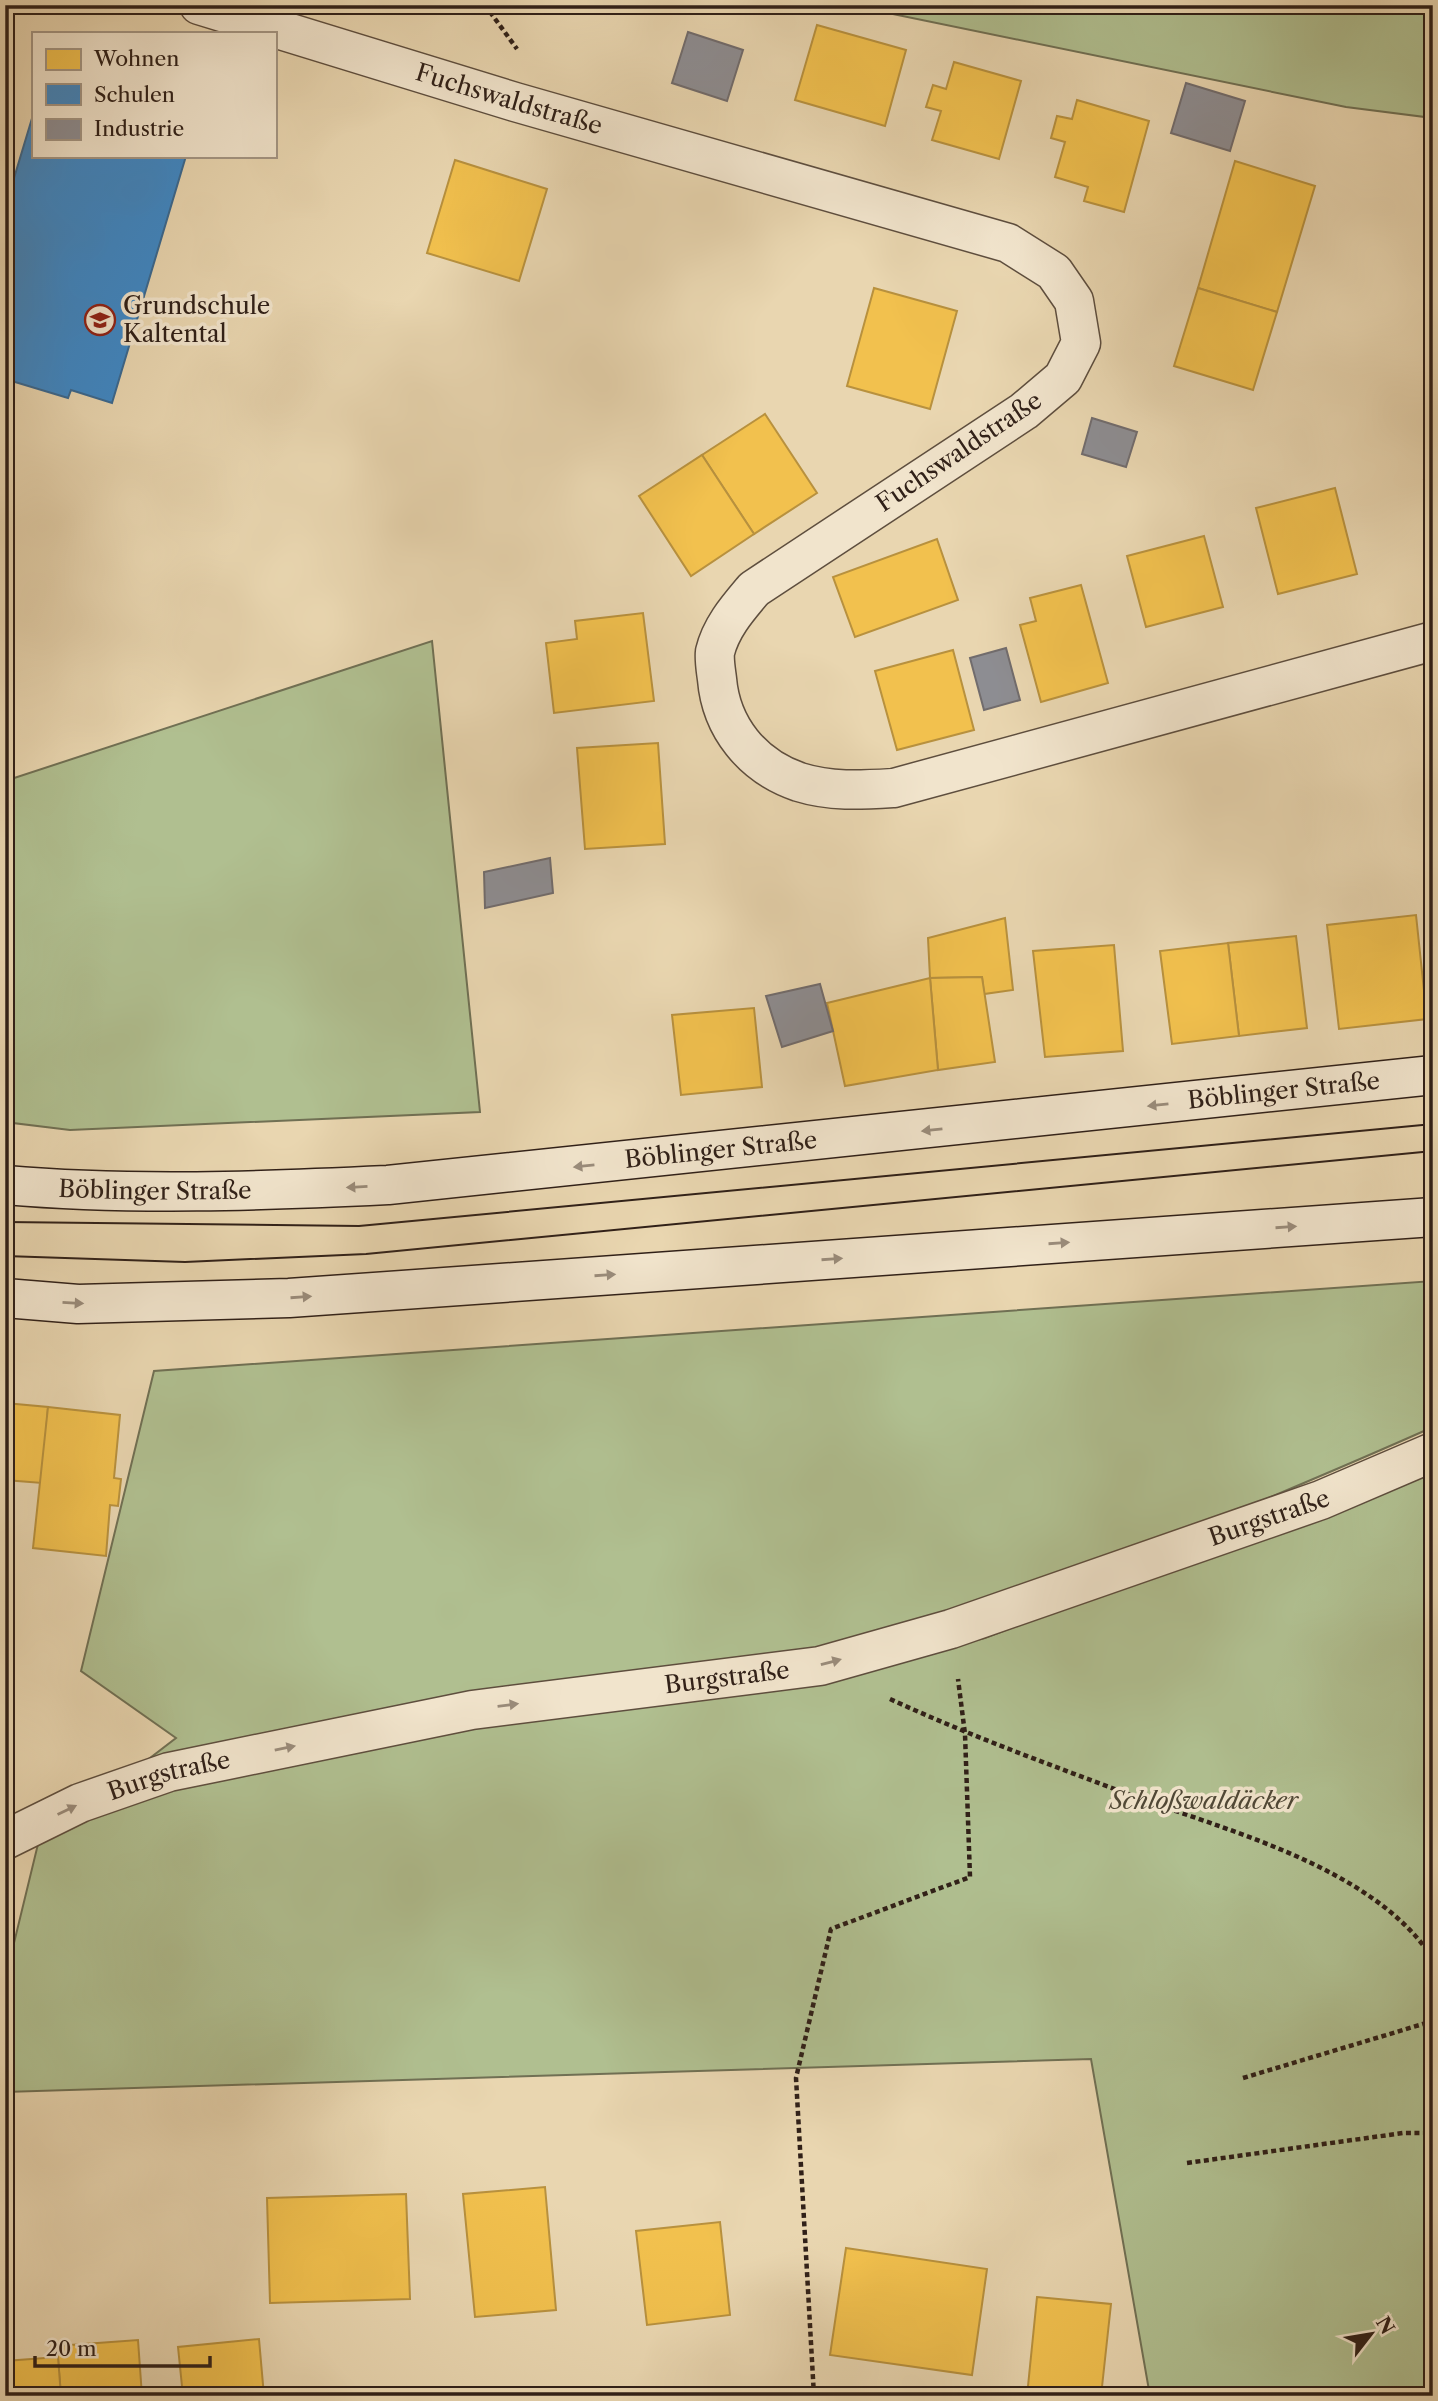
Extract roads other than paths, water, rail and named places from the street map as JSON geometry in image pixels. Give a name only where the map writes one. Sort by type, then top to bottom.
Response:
[{"type":"street","name":"Fuchswaldstraße","points":[[198,5],[515,102],[1008,243],[1054,272],[1074,301],[1081,343],[1063,378],[1024,411],[754,589],[728,619],[715,654],[719,698],[732,731],[758,761],[777,771],[797,781],[839,791],[894,788],[1433,641]]},
{"type":"street","name":"Böblinger Straße","points":[[5,1185],[64,1190],[220,1193],[388,1185],[1433,1075]]},
{"type":"street","points":[[5,1298],[78,1304],[289,1298],[1433,1217]]},
{"type":"street","name":"Burgstraße","points":[[5,1840],[80,1803],[169,1772],[472,1710],[820,1665],[951,1629],[1321,1500],[1433,1452]]},
{"type":"tram line","points":[[5,1222],[359,1226],[1433,1124]]},
{"type":"tram line","points":[[5,1256],[185,1262],[366,1254],[1433,1151]]},
{"type":"place","name":"Grundschule Kaltental","points":[[100,320]]},
{"type":"park label","name":"Schloßwaldäcker","points":[[1204,1801]]}]
